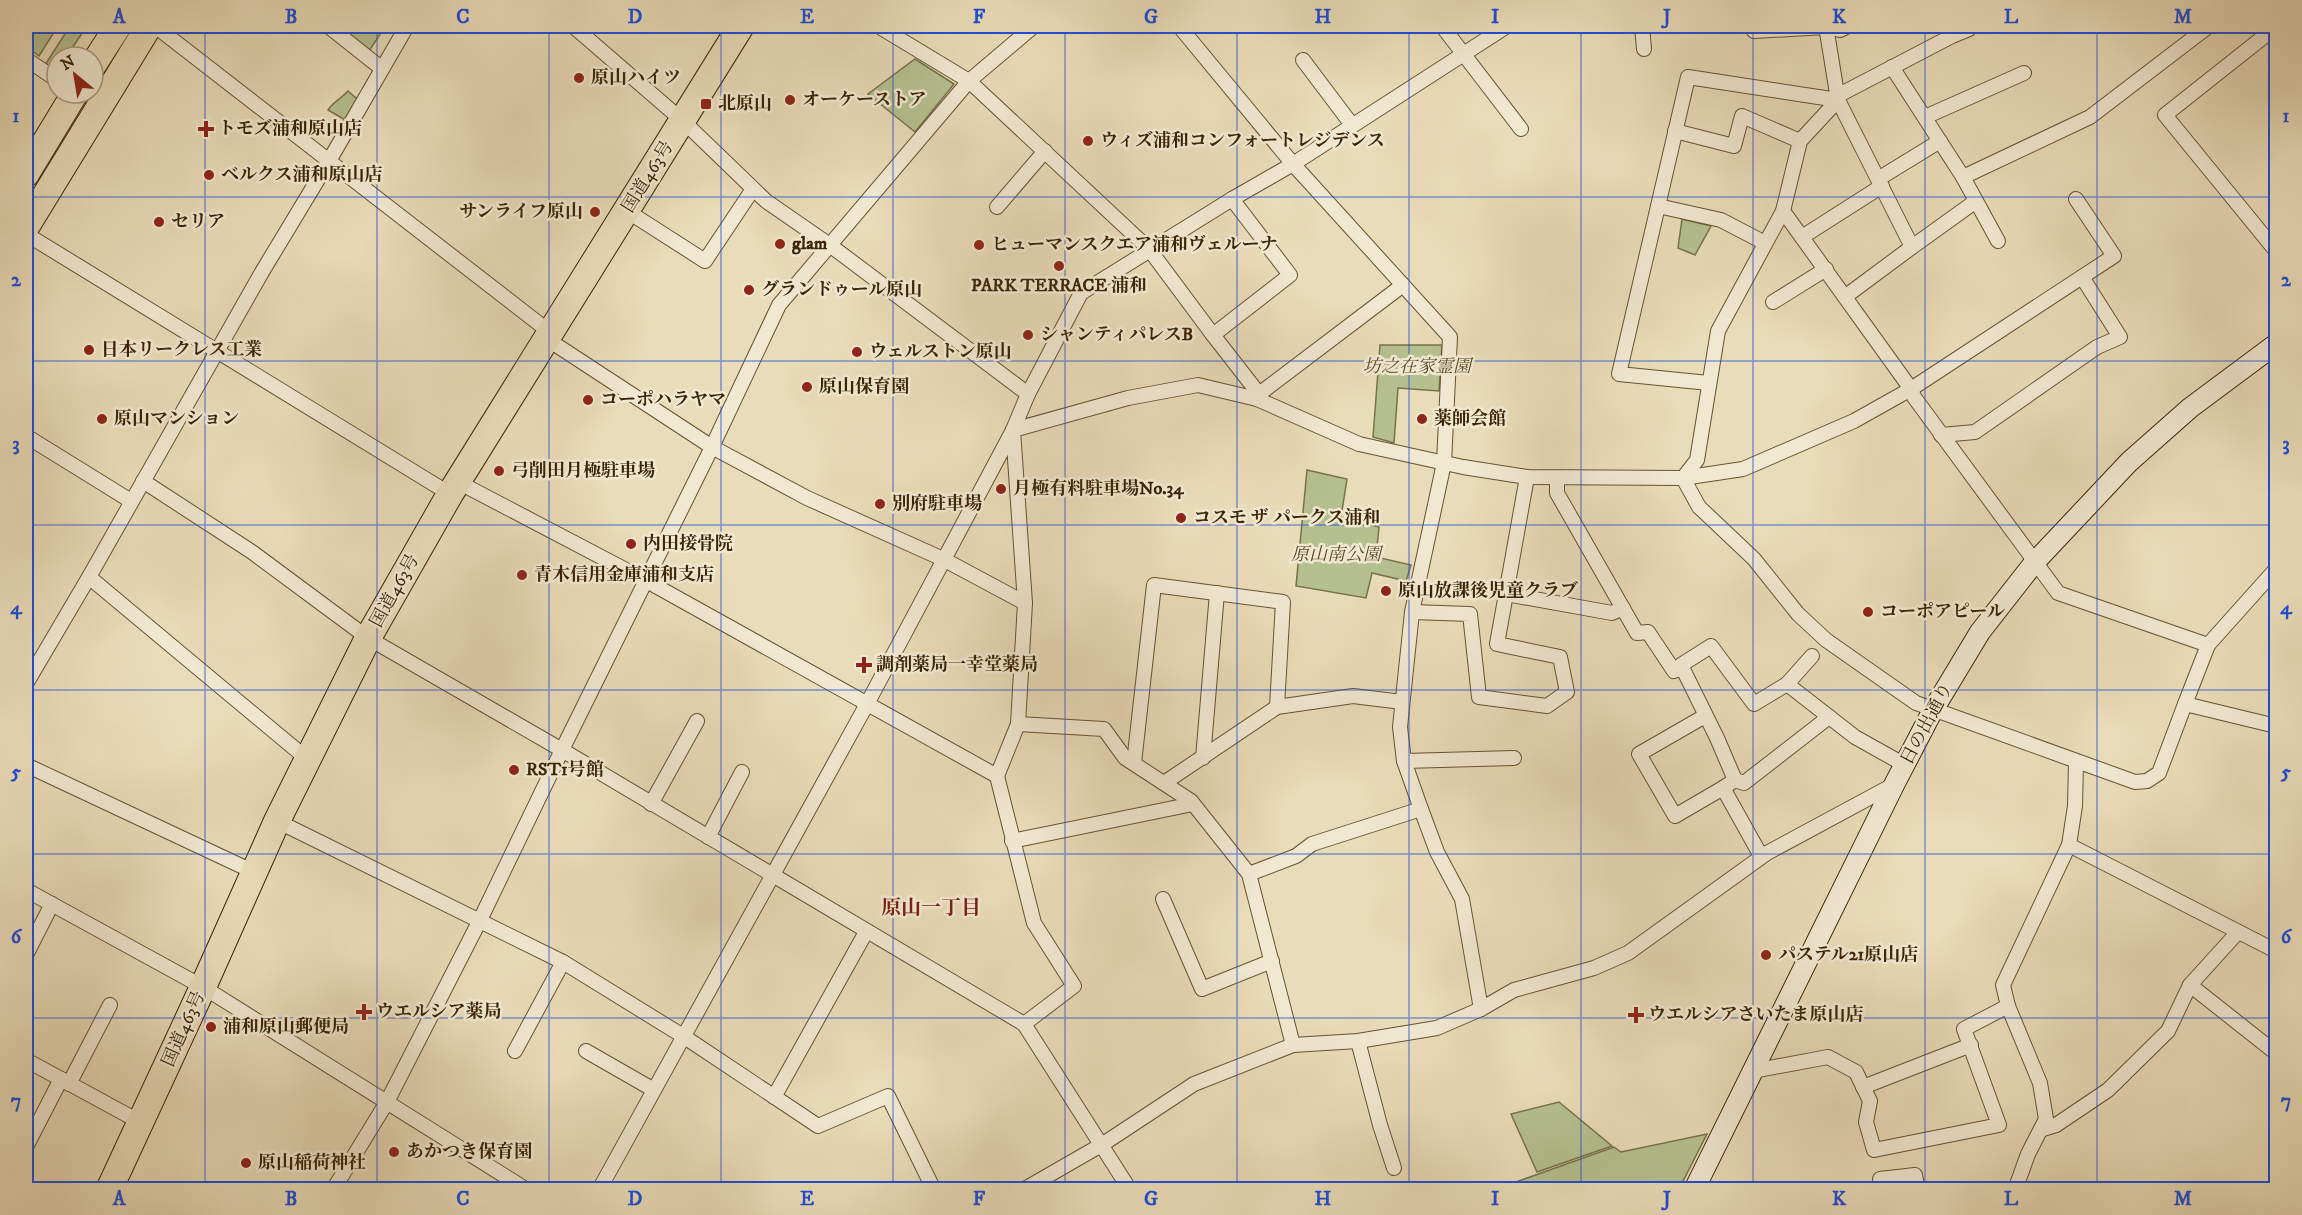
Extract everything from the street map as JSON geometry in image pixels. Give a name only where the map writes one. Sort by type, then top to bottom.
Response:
[{"type":"highway","points":[[105,46],[118,26]]},
{"type":"highway","points":[[105,74],[149,26]]},
{"type":"highway","name":"国道463号","points":[[109,1190],[142,1123],[306,758],[368,638],[454,488],[741,26]]},
{"type":"highway","points":[[26,174],[78,105]]},
{"type":"highway","points":[[26,227],[80,105]]},
{"type":"street","points":[[155,26],[549,336],[712,447],[807,498],[943,559],[1025,603]]},
{"type":"street","points":[[328,26],[381,68]]},
{"type":"street","points":[[26,682],[89,578],[217,351],[407,26]]},
{"type":"street","points":[[573,26],[683,121],[766,201],[831,246],[1028,394]]},
{"type":"street","points":[[878,26],[969,81],[1149,249],[1258,396]]},
{"type":"street","points":[[333,1190],[387,1102],[480,920],[712,447],[779,305],[969,81],[1034,26]]},
{"type":"street","points":[[1179,26],[1293,164],[1450,337],[1444,463],[1412,612],[1400,727],[1404,761],[1421,809],[1437,852],[1462,899],[1481,1009]]},
{"type":"street","points":[[1442,26],[1521,129]]},
{"type":"street","points":[[599,1190],[867,704],[1082,293],[1149,249],[1293,164],[1463,52],[1507,26]]},
{"type":"street","points":[[1642,26],[1644,49]]},
{"type":"street","points":[[1826,26],[1838,98],[1912,247]]},
{"type":"street","points":[[1754,31],[1826,26],[1840,30],[1848,26]]},
{"type":"street","points":[[1683,478],[1696,460],[1718,331],[1783,211],[1800,141],[1838,98],[1969,29],[1966,26]]},
{"type":"street","points":[[1963,177],[2090,117],[2209,26]]},
{"type":"street","points":[[2277,27],[2165,115],[2277,251]]},
{"type":"street","points":[[26,59],[45,72]]},
{"type":"street","points":[[1304,60],[1352,125]]},
{"type":"street","points":[[1893,67],[1963,177],[1998,241]]},
{"type":"street","points":[[1924,117],[2024,73]]},
{"type":"street","points":[[1709,383],[1619,374],[1688,77],[1838,98]]},
{"type":"street","points":[[1675,131],[1734,147],[1742,116],[1800,141]]},
{"type":"street","points":[[1802,237],[1940,141]]},
{"type":"street","points":[[998,207],[1045,152]]},
{"type":"street","points":[[627,211],[705,261],[753,189]]},
{"type":"street","points":[[1213,335],[1290,275],[1232,199]]},
{"type":"street","points":[[1012,430],[1128,398],[1198,385],[1258,396],[1359,444],[1444,463],[1527,477],[1683,478],[1743,469],[1854,421],[1911,389],[2114,256],[2076,199]]},
{"type":"street","points":[[1846,296],[1976,201]]},
{"type":"street","points":[[1658,206],[1721,220],[1765,243]]},
{"type":"street","points":[[1783,211],[1846,296],[1941,435],[2058,593],[2208,645]]},
{"type":"street","points":[[26,234],[217,351],[454,488],[645,580],[996,776]]},
{"type":"street","points":[[1773,302],[1826,269]]},
{"type":"street","points":[[1941,435],[1975,432],[2097,347],[2120,337],[2082,277]]},
{"type":"street","points":[[1258,396],[1403,285]]},
{"type":"street","name":"日の出通り","points":[[1694,1190],[1895,783],[1933,710],[1980,632],[2034,562],[2097,493],[2149,443],[2190,408],[2277,344]]},
{"type":"street","points":[[1012,430],[1025,603],[1018,724],[996,776],[1034,922],[1074,986],[1024,1024]]},
{"type":"street","points":[[26,436],[131,501]]},
{"type":"street","points":[[1412,612],[1470,614],[1479,697],[1547,706],[1567,692],[1560,657],[1497,644],[1527,477]]},
{"type":"street","points":[[1557,478],[1557,493],[1637,633],[1648,632],[1674,671],[1682,668]]},
{"type":"street","points":[[1683,478],[1699,507],[1754,559],[1805,621],[1826,640],[1916,703],[2135,782],[2147,781],[2159,773],[2208,645],[2277,569]]},
{"type":"street","points":[[143,481],[252,552],[368,638],[773,874],[866,932],[1024,1024],[1103,1144],[1130,1190]]},
{"type":"street","points":[[89,578],[306,758]]},
{"type":"street","points":[[1134,763],[1154,585],[1283,602],[1277,707]]},
{"type":"street","points":[[1203,758],[1217,593]]},
{"type":"street","points":[[1506,594],[1612,613],[1623,608]]},
{"type":"street","points":[[1761,856],[1729,784],[1717,738],[1681,665],[1711,646],[1754,704],[1786,684],[1812,656]]},
{"type":"street","points":[[1786,684],[1855,737],[1905,765]]},
{"type":"street","points":[[1164,783],[1277,707],[1353,696],[1402,702]]},
{"type":"street","points":[[2185,704],[2277,726]]},
{"type":"street","points":[[1705,716],[1640,754],[1675,816],[1729,784],[1744,783],[1829,717]]},
{"type":"street","points":[[651,804],[697,721]]},
{"type":"street","points":[[1018,724],[1104,729],[1125,758],[1193,804],[1249,874],[1293,1045]]},
{"type":"street","points":[[1404,761],[1514,758]]},
{"type":"street","points":[[2015,1190],[2028,1154],[2043,1129],[2046,1119],[2040,1083],[2008,1006],[2002,985],[2069,845],[2075,806],[2076,762]]},
{"type":"street","points":[[26,765],[254,872]]},
{"type":"street","points":[[708,837],[742,772]]},
{"type":"street","points":[[1023,1190],[1103,1144],[1194,1084],[1293,1045],[1358,1041],[1437,1028],[1481,1009],[1514,990],[1594,968],[1628,953],[1761,856],[1895,783]]},
{"type":"street","points":[[1012,841],[1193,804]]},
{"type":"street","points":[[1249,874],[1296,856],[1312,844],[1421,809]]},
{"type":"street","points":[[277,820],[563,962],[683,1036],[818,1126],[888,1096],[934,1190]]},
{"type":"street","points":[[2069,845],[2238,932],[2275,946]]},
{"type":"street","points":[[26,890],[203,987],[527,1190]]},
{"type":"street","points":[[1162,898],[1202,990],[1272,961]]},
{"type":"street","points":[[26,955],[52,904]]},
{"type":"street","points":[[774,1097],[866,932]]},
{"type":"street","points":[[2043,1129],[2056,1125],[2108,1090],[2168,1031],[2190,985],[2238,932]]},
{"type":"street","points":[[515,1051],[563,962]]},
{"type":"street","points":[[2190,985],[2277,1053]]},
{"type":"street","points":[[26,1147],[110,1005]]},
{"type":"street","points":[[1753,1071],[1828,1057],[1856,1072],[1870,1101],[1866,1122],[1874,1150],[1999,1125],[1964,1029],[2008,1006]]},
{"type":"street","points":[[1358,1041],[1394,1168]]},
{"type":"street","points":[[1863,1087],[1971,1045]]},
{"type":"street","points":[[586,1051],[654,1090]]},
{"type":"street","points":[[26,1060],[142,1123]]},
{"type":"street","points":[[1880,1179],[1915,1175],[1918,1190]]},
{"type":"green space","points":[[32,26],[58,26],[39,56],[26,46],[26,36]]},
{"type":"green space","points":[[70,26],[87,26],[74,45],[58,45]]},
{"type":"green space","points":[[344,26],[377,26],[383,30],[369,51],[340,30]]},
{"type":"green space","points":[[915,59],[954,84],[915,132],[868,94]]},
{"type":"green space","points":[[348,91],[357,99],[345,120],[328,110]]},
{"type":"green space","points":[[1682,219],[1711,226],[1695,255],[1678,248]]},
{"type":"green space","name":"坊之在家霊園","points":[[1380,345],[1442,345],[1439,391],[1398,388],[1394,443],[1373,437]]},
{"type":"green space","name":"原山南公園","points":[[1307,470],[1347,479],[1341,517],[1379,527],[1376,557],[1411,565],[1406,581],[1372,573],[1366,598],[1296,586]]},
{"type":"green space","points":[[1559,1102],[1612,1146],[1537,1172],[1511,1114]]},
{"type":"green space","points":[[1707,1134],[1679,1189],[1510,1189],[1513,1183],[1614,1147],[1621,1152]]},
{"type":"place","name":"原山ハイツ","points":[[579,78]]},
{"type":"place","name":"オーケーストア","points":[[790,100]]},
{"type":"place","name":"北原山","points":[[706,104]]},
{"type":"place","name":"トモズ浦和原山店","points":[[206,129]]},
{"type":"place","name":"ウィズ浦和コンフォートレジデンス","points":[[1088,141]]},
{"type":"place","name":"ベルクス浦和原山店","points":[[209,175]]},
{"type":"place","name":"サンライフ原山","points":[[595,212]]},
{"type":"place","name":"セリア","points":[[159,222]]},
{"type":"place","name":"glam","points":[[780,244]]},
{"type":"place","name":"ヒューマンスクエア浦和ヴェルーナ","points":[[979,245]]},
{"type":"place","name":"PARK TERRACE 浦和","points":[[1059,266]]},
{"type":"place","name":"グランドゥール原山","points":[[749,290]]},
{"type":"place","name":"シャンティパレスB","points":[[1028,335]]},
{"type":"place","name":"日本リークレス工業","points":[[89,350]]},
{"type":"place","name":"ウェルストン原山","points":[[857,352]]},
{"type":"place","name":"原山保育園","points":[[807,387]]},
{"type":"place","name":"コーポハラヤマ","points":[[588,400]]},
{"type":"place","name":"原山マンション","points":[[102,419]]},
{"type":"place","name":"薬師会館","points":[[1422,419]]},
{"type":"place","name":"弓削田月極駐車場","points":[[499,471]]},
{"type":"place","name":"月極有料駐車場No.34","points":[[1001,489]]},
{"type":"place","name":"別府駐車場","points":[[880,504]]},
{"type":"place","name":"コスモ ザ パークス浦和","points":[[1181,518]]},
{"type":"place","name":"内田接骨院","points":[[631,544]]},
{"type":"place","name":"青木信用金庫浦和支店","points":[[522,575]]},
{"type":"place","name":"原山放課後児童クラブ","points":[[1386,591]]},
{"type":"place","name":"コーポアピール","points":[[1868,612]]},
{"type":"place","name":"調剤薬局一幸堂薬局","points":[[864,665]]},
{"type":"place","name":"RST1号館","points":[[514,770]]},
{"type":"place","name":"パステル21原山店","points":[[1766,955]]},
{"type":"place","name":"ウエルシア薬局","points":[[364,1012]]},
{"type":"place","name":"ウエルシアさいたま原山店","points":[[1636,1015]]},
{"type":"place","name":"浦和原山郵便局","points":[[211,1027]]},
{"type":"place","name":"あかつき保育園","points":[[394,1152]]},
{"type":"place","name":"原山稲荷神社","points":[[246,1163]]},
{"type":"district","name":"原山一丁目","points":[[931,908]]}]
